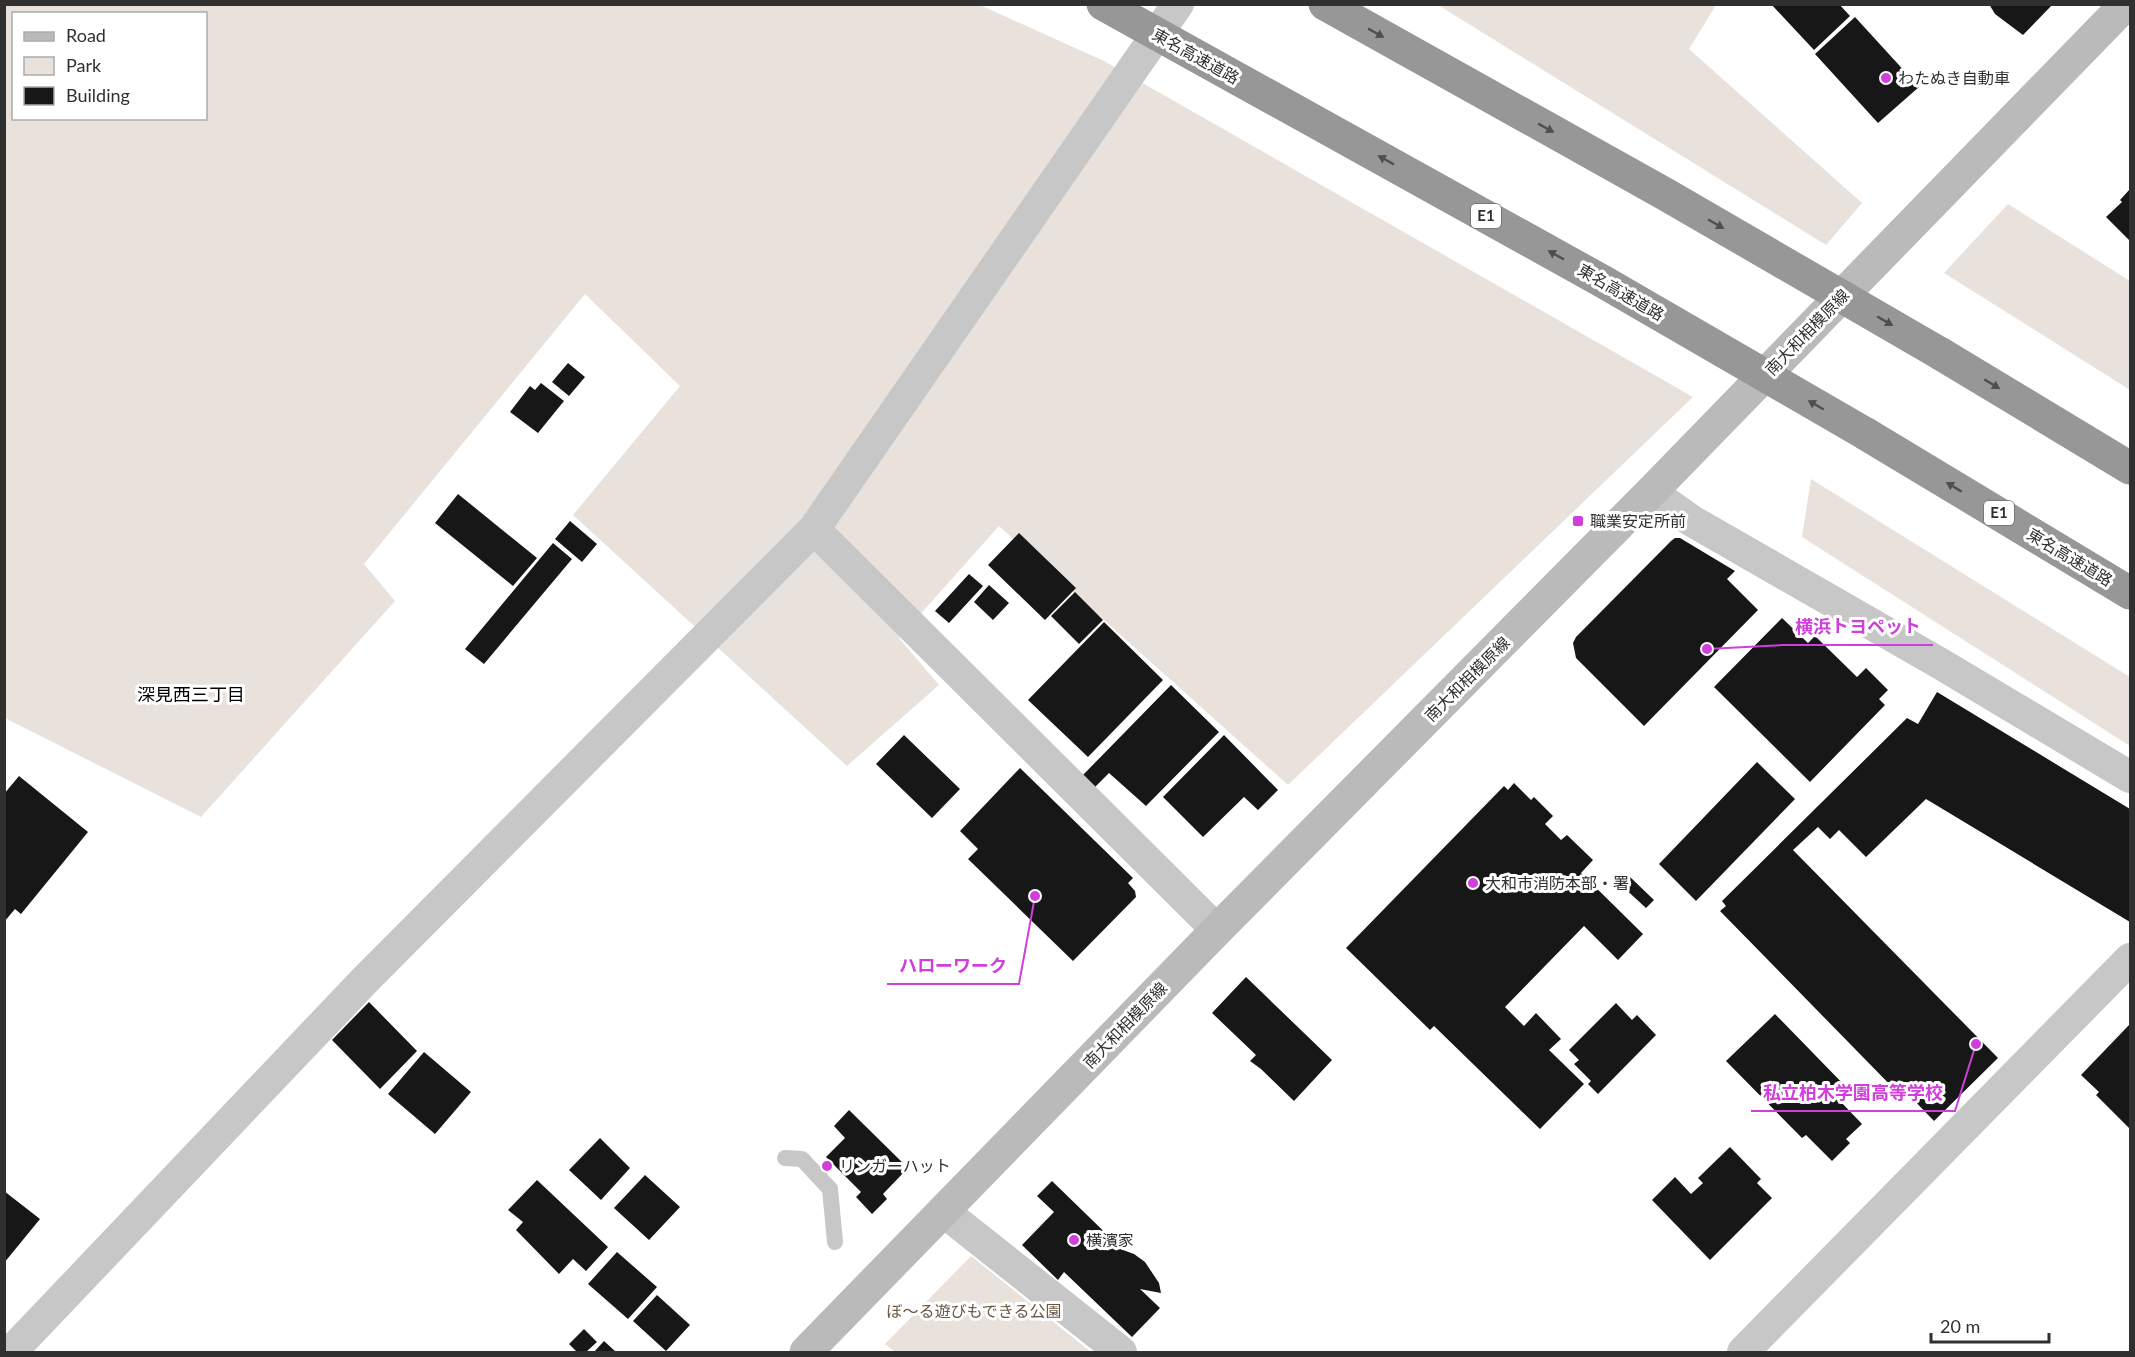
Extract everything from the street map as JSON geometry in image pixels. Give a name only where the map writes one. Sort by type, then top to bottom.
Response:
[{"type":"highway","name":"東名高速道路","points":[[1103,4],[1592,275],[1866,434],[2130,593]]},
{"type":"highway","points":[[1325,4],[1665,194],[1941,354],[2130,468]]},
{"type":"street","points":[[11,1353],[365,980],[814,529],[1178,4]]},
{"type":"street","name":"南大和相模原線","points":[[806,1353],[1217,930],[1651,492],[2126,4]]},
{"type":"street","points":[[1651,492],[1692,521],[1941,664],[2130,777]]},
{"type":"street","points":[[814,529],[1217,930]]},
{"type":"street","points":[[1743,1353],[2130,959]]},
{"type":"street","points":[[943,1211],[1121,1353]]},
{"type":"lane","points":[[785,1158],[802,1159],[830,1189],[835,1242]]},
{"type":"green space","points":[[4,5],[980,5],[1104,61],[1693,397],[1288,785],[999,526],[899,638],[939,685],[847,766],[573,515],[680,386],[585,294],[364,564],[395,601],[201,817],[5,718]]},
{"type":"green space","points":[[1438,5],[1716,5],[1689,49],[1862,203],[1826,245]]},
{"type":"green space","points":[[2008,204],[2130,281],[2130,390],[1944,273]]},
{"type":"green space","points":[[1811,479],[2130,677],[2130,746],[1802,537]]},
{"type":"green space","name":"ぼ～る遊びもできる公園","points":[[971,1256],[1091,1352],[895,1352],[885,1344]]},
{"type":"building","points":[[1771,4],[1839,4],[1850,16],[1814,50]]},
{"type":"building","points":[[1989,4],[2053,4],[2023,35],[1995,14]]},
{"type":"building","points":[[1855,17],[1919,87],[1878,123],[1815,54]]},
{"type":"building","points":[[2130,189],[2130,241],[2106,217],[2122,202],[2120,200]]},
{"type":"building","points":[[568,363],[585,377],[569,396],[552,382]]},
{"type":"building","points":[[541,383],[564,401],[538,433],[510,412],[530,386],[535,390]]},
{"type":"building","points":[[458,494],[537,558],[513,586],[435,523]]},
{"type":"building","points":[[570,521],[597,544],[582,562],[555,539]]},
{"type":"building","points":[[1019,533],[1076,588],[1045,620],[988,565]]},
{"type":"building","points":[[1675,538],[1680,538],[1735,571],[1727,579],[1758,610],[1644,726],[1576,658],[1573,643],[1576,637]]},
{"type":"building","points":[[553,543],[572,559],[484,664],[465,649]]},
{"type":"building","points":[[969,574],[983,586],[949,623],[935,611]]},
{"type":"building","points":[[989,585],[1009,603],[993,620],[974,602]]},
{"type":"building","points":[[1075,592],[1103,620],[1079,644],[1051,616]]},
{"type":"building","points":[[1782,618],[1808,643],[1815,636],[1857,677],[1866,668],[1888,690],[1879,699],[1885,705],[1810,782],[1714,687]]},
{"type":"building","points":[[1104,622],[1163,680],[1088,757],[1028,700]]},
{"type":"building","points":[[1171,685],[1219,732],[1146,806],[1109,773],[1095,787],[1083,775]]},
{"type":"building","points":[[1937,692],[2130,809],[2130,922],[1926,799],[1866,857],[1839,830],[1830,839],[1818,827],[1793,850],[1998,1058],[1934,1121],[1906,1092],[1901,1096],[1720,911],[1726,906],[1722,901],[1907,718],[1918,724]]},
{"type":"building","points":[[904,735],[960,789],[932,818],[876,764]]},
{"type":"building","points":[[1224,735],[1278,790],[1258,810],[1244,797],[1203,837],[1163,797]]},
{"type":"building","points":[[1757,762],[1795,799],[1696,901],[1659,864]]},
{"type":"building","points":[[1020,768],[1133,878],[1128,883],[1135,891],[1136,897],[1073,961],[968,859],[978,849],[960,831]]},
{"type":"building","points":[[19,776],[88,832],[21,914],[15,909],[4,922],[4,794]]},
{"type":"building","points":[[1514,783],[1531,800],[1534,797],[1553,816],[1545,824],[1561,840],[1567,835],[1593,860],[1581,873],[1643,934],[1618,960],[1584,926],[1505,1007],[1524,1026],[1536,1013],[1561,1039],[1549,1050],[1584,1084],[1540,1129],[1434,1026],[1430,1030],[1346,948],[1504,786],[1508,790]]},
{"type":"building","points":[[1629,876],[1654,900],[1646,908],[1621,885]]},
{"type":"building","points":[[1246,977],[1332,1060],[1294,1101],[1250,1061],[1256,1055],[1212,1013]]},
{"type":"building","points":[[369,1002],[417,1051],[380,1089],[332,1040]]},
{"type":"building","points":[[1616,1003],[1632,1020],[1637,1015],[1656,1035],[1598,1094],[1588,1084],[1591,1081],[1574,1064],[1579,1060],[1569,1050]]},
{"type":"building","points":[[1775,1014],[1850,1091],[1840,1101],[1862,1124],[1846,1139],[1850,1143],[1832,1161],[1806,1135],[1802,1138],[1726,1061]]},
{"type":"building","points":[[2130,1024],[2130,1129],[2096,1095],[2099,1092],[2081,1075]]},
{"type":"building","points":[[424,1052],[471,1092],[435,1134],[388,1094]]},
{"type":"building","points":[[849,1110],[908,1168],[883,1194],[887,1199],[872,1214],[856,1197],[861,1192],[826,1157],[845,1138],[834,1126]]},
{"type":"building","points":[[600,1138],[630,1168],[601,1200],[569,1170]]},
{"type":"building","points":[[1730,1147],[1761,1179],[1757,1183],[1772,1198],[1710,1260],[1652,1200],[1675,1177],[1691,1194],[1703,1183],[1698,1178]]},
{"type":"building","points":[[645,1175],[680,1207],[649,1240],[614,1208]]},
{"type":"building","points":[[537,1180],[608,1247],[586,1271],[573,1259],[559,1274],[516,1230],[523,1222],[508,1210]]},
{"type":"building","points":[[1052,1181],[1123,1250],[1145,1262],[1159,1283],[1161,1293],[1140,1289],[1160,1308],[1132,1337],[1064,1272],[1058,1280],[1022,1245],[1054,1212],[1037,1196]]},
{"type":"building","points":[[4,1191],[40,1219],[4,1263]]},
{"type":"building","points":[[617,1252],[657,1287],[628,1319],[588,1284]]},
{"type":"building","points":[[657,1295],[690,1325],[666,1351],[633,1321]]},
{"type":"building","points":[[584,1329],[597,1342],[586,1352],[577,1352],[569,1344]]},
{"type":"building","points":[[604,1341],[616,1352],[594,1352]]},
{"type":"place","name":"わたぬき自動車","points":[[1886,78]]},
{"type":"place","name":"職業安定所前","points":[[1578,521]]},
{"type":"place","name":"横浜トヨペット","points":[[1707,649]]},
{"type":"place","name":"大和市消防本部・署","points":[[1473,883]]},
{"type":"place","name":"ハローワーク","points":[[1035,896]]},
{"type":"place","name":"私立柏木学園高等学校","points":[[1976,1044]]},
{"type":"place","name":"リンガーハット","points":[[827,1166]]},
{"type":"place","name":"横濱家","points":[[1074,1240]]},
{"type":"district","name":"深見西三丁目","points":[[191,695]]}]
